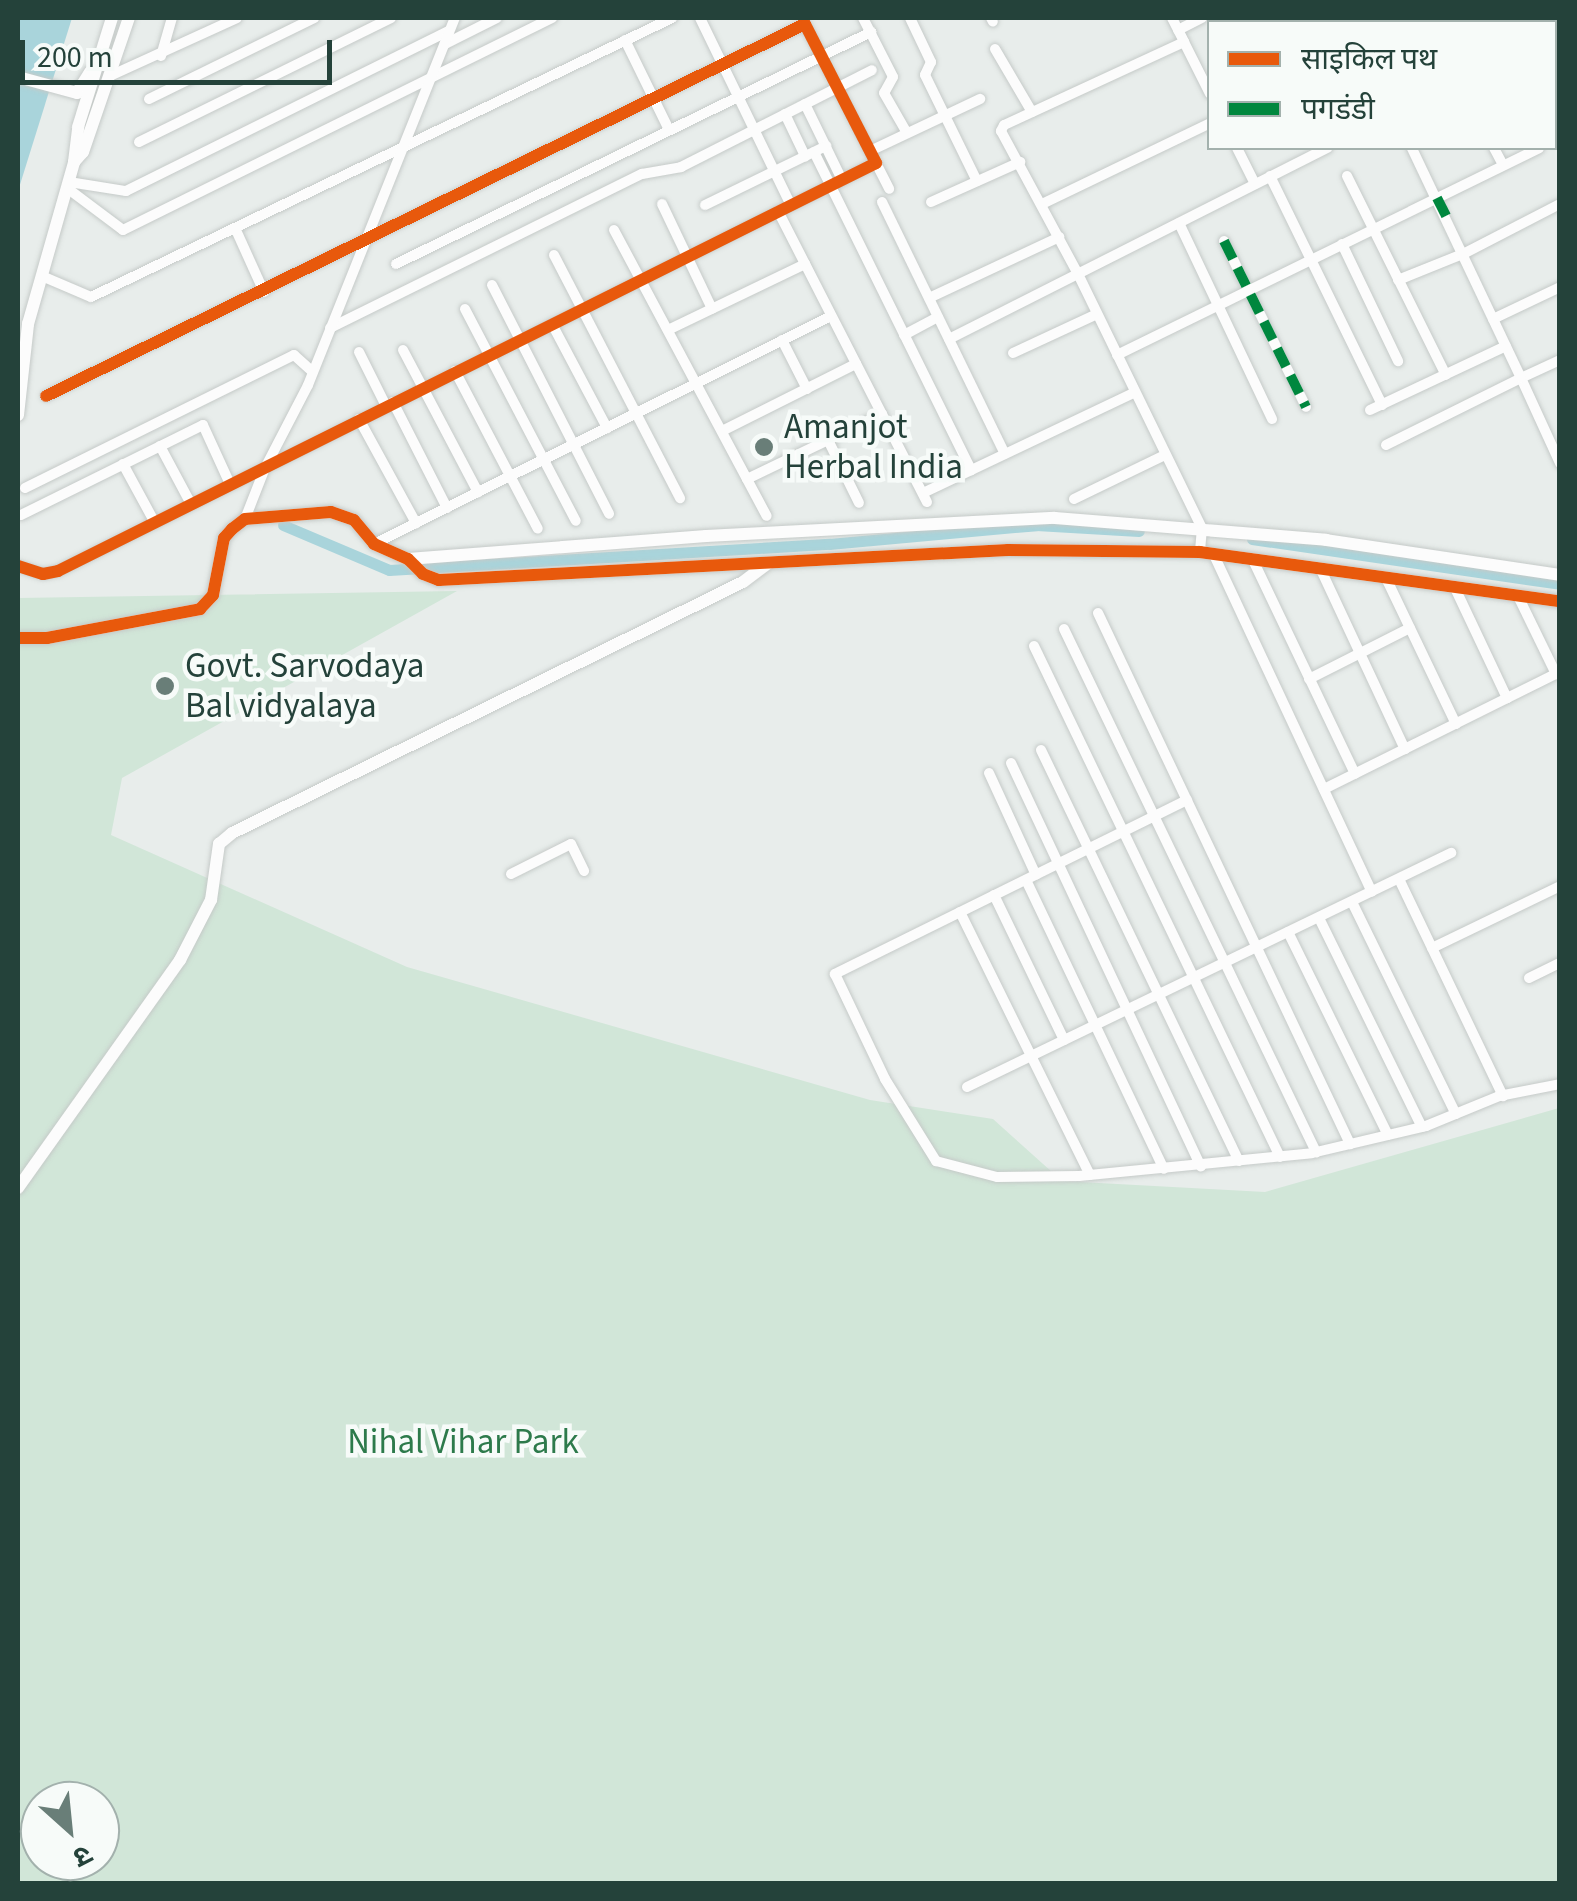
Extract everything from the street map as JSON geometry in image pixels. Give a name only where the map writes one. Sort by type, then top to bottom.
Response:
[{"type":"street","points":[[18,415],[28,324],[74,162],[81,156],[86,86],[112,18]]},
{"type":"street","points":[[112,76],[129,18]]},
{"type":"street","points":[[161,56],[172,18]]},
{"type":"street","points":[[86,97],[112,76],[236,18]]},
{"type":"street","points":[[149,99],[314,18]]},
{"type":"street","points":[[139,142],[391,18]]},
{"type":"street","points":[[18,638],[46,638],[207,606],[224,538],[245,519],[265,468],[313,372],[455,18]]},
{"type":"street","points":[[444,44],[498,18]]},
{"type":"street","points":[[68,185],[123,230],[552,18]]},
{"type":"street","points":[[42,276],[92,297],[672,18]]},
{"type":"street","points":[[700,18],[791,205]]},
{"type":"street","points":[[863,18],[893,77],[884,92],[907,134]]},
{"type":"street","points":[[910,18],[931,62],[925,74],[978,181]]},
{"type":"street","points":[[1172,18],[1207,88]]},
{"type":"street","points":[[1178,30],[1202,18]]},
{"type":"street","points":[[46,396],[264,292],[804,21],[889,188]]},
{"type":"street","points":[[68,185],[126,191],[450,30]]},
{"type":"street","points":[[396,264],[871,32]]},
{"type":"street","points":[[625,40],[669,130]]},
{"type":"street","points":[[1184,42],[1001,128],[1078,274],[1372,892]]},
{"type":"street","points":[[995,48],[1032,112]]},
{"type":"street","points":[[330,328],[642,174],[682,167],[872,70]]},
{"type":"street","points":[[18,79],[86,97]]},
{"type":"street","points":[[870,150],[980,99]]},
{"type":"street","points":[[805,104],[842,180]]},
{"type":"street","points":[[784,114],[830,186],[970,470]]},
{"type":"street","points":[[1042,204],[1207,124]]},
{"type":"street","points":[[704,205],[826,146]]},
{"type":"street","points":[[1237,150],[1255,184]]},
{"type":"street","points":[[948,339],[1323,150]]},
{"type":"street","points":[[1413,150],[1465,253],[1560,463]]},
{"type":"street","points":[[1495,150],[1503,166]]},
{"type":"street","points":[[1117,355],[1532,150]]},
{"type":"street","points":[[930,202],[1020,162]]},
{"type":"street","points":[[18,566],[43,574],[58,571],[640,277],[876,163]]},
{"type":"street","points":[[1270,176],[1382,404]]},
{"type":"street","points":[[1347,176],[1446,375]]},
{"type":"street","points":[[882,202],[1004,454]]},
{"type":"street","points":[[662,204],[712,308]]},
{"type":"street","points":[[1398,280],[1465,253],[1560,204]]},
{"type":"street","points":[[778,211],[925,498],[970,470],[1134,393]]},
{"type":"street","points":[[1179,223],[1272,419]]},
{"type":"street","points":[[236,230],[264,292]]},
{"type":"street","points":[[614,230],[766,516]]},
{"type":"street","points":[[928,298],[1059,237]]},
{"type":"street","points":[[1224,241],[1306,407]]},
{"type":"street","points":[[1342,244],[1398,361]]},
{"type":"street","points":[[554,255],[680,498]]},
{"type":"street","points":[[670,329],[805,264]]},
{"type":"street","points":[[492,285],[609,514]]},
{"type":"street","points":[[1492,319],[1560,287]]},
{"type":"street","points":[[465,310],[576,521]]},
{"type":"street","points":[[374,544],[831,316]]},
{"type":"street","points":[[1014,353],[1096,316]]},
{"type":"street","points":[[904,334],[938,317]]},
{"type":"street","points":[[552,324],[607,428]]},
{"type":"street","points":[[782,340],[807,389]]},
{"type":"street","points":[[1370,410],[1506,346]]},
{"type":"street","points":[[404,350],[478,492]]},
{"type":"street","points":[[359,352],[447,508]]},
{"type":"street","points":[[25,488],[294,355],[313,372]]},
{"type":"street","points":[[1386,444],[1560,360]]},
{"type":"street","points":[[722,431],[856,364]]},
{"type":"street","points":[[455,372],[538,529]]},
{"type":"street","points":[[747,479],[882,414]]},
{"type":"street","points":[[359,419],[416,523]]},
{"type":"street","points":[[21,514],[203,424],[230,484]]},
{"type":"street","points":[[828,440],[859,503]]},
{"type":"street","points":[[160,446],[192,504]]},
{"type":"street","points":[[1074,499],[1165,455]]},
{"type":"street","points":[[123,464],[154,523]]},
{"type":"street","points":[[245,519],[331,512],[354,520],[374,544],[452,580],[1008,550],[1326,540],[1560,575]]},
{"type":"street","points":[[415,566],[706,536],[1055,518],[1203,542],[1252,558],[1321,570],[1560,601]]},
{"type":"street","points":[[1252,558],[1354,774]]},
{"type":"street","points":[[18,1188],[180,960],[211,900],[219,844],[232,833],[743,582],[767,564]]},
{"type":"street","points":[[1321,570],[1405,749]]},
{"type":"street","points":[[1386,578],[1456,724]]},
{"type":"street","points":[[1456,588],[1508,698]]},
{"type":"street","points":[[1324,789],[1558,673],[1518,596]]},
{"type":"street","points":[[1098,613],[1350,1144]]},
{"type":"street","points":[[1309,680],[1410,628]]},
{"type":"street","points":[[1064,629],[1316,1152]]},
{"type":"street","points":[[1034,646],[1280,1156]]},
{"type":"street","points":[[1042,750],[1238,1161]]},
{"type":"street","points":[[1011,763],[1201,1166]]},
{"type":"street","points":[[989,773],[1095,1025],[1164,1169]]},
{"type":"street","points":[[1187,800],[836,974],[884,1079],[936,1162],[997,1177],[1090,1175],[1316,1152],[1422,1127],[1503,1096],[1560,1084]]},
{"type":"street","points":[[511,874],[571,844],[584,870]]},
{"type":"street","points":[[967,1087],[1451,853]]},
{"type":"street","points":[[1399,879],[1503,1096]]},
{"type":"street","points":[[1432,948],[1560,886]]},
{"type":"street","points":[[994,896],[1064,1040]]},
{"type":"street","points":[[1352,902],[1456,1114]]},
{"type":"street","points":[[960,912],[1090,1175]]},
{"type":"street","points":[[1319,918],[1422,1127]]},
{"type":"street","points":[[1288,932],[1388,1135]]},
{"type":"street","points":[[1530,978],[1560,963]]},
{"type":"green space","name":"Nihal Vihar Park","points":[[457,591],[122,778],[111,835],[407,967],[870,1100],[993,1119],[1062,1181],[1265,1192],[1559,1108],[1559,1883],[18,1883],[18,598]]},
{"type":"water","points":[[18,18],[72,18],[18,191]]},
{"type":"waterway","points":[[283,525],[389,570],[829,544],[1036,525],[1139,531]]},
{"type":"waterway","points":[[1252,539],[1560,584]]},
{"type":"marked path","points":[[1437,198],[1450,223]]},
{"type":"marked path","points":[[1224,241],[1306,407]]},
{"type":"cycle path","points":[[18,566],[43,574],[58,571],[876,163],[805,24],[46,396]]},
{"type":"cycle path","points":[[18,638],[47,638],[200,609],[213,595],[224,538],[245,519],[331,512],[354,520],[374,544],[408,559],[423,574],[439,580],[1008,550],[1200,552],[1560,601]]},
{"type":"place","name":"Amanjot Herbal India","points":[[764,447]]},
{"type":"place","name":"Govt. Sarvodaya Bal vidyalaya","points":[[165,686]]}]
